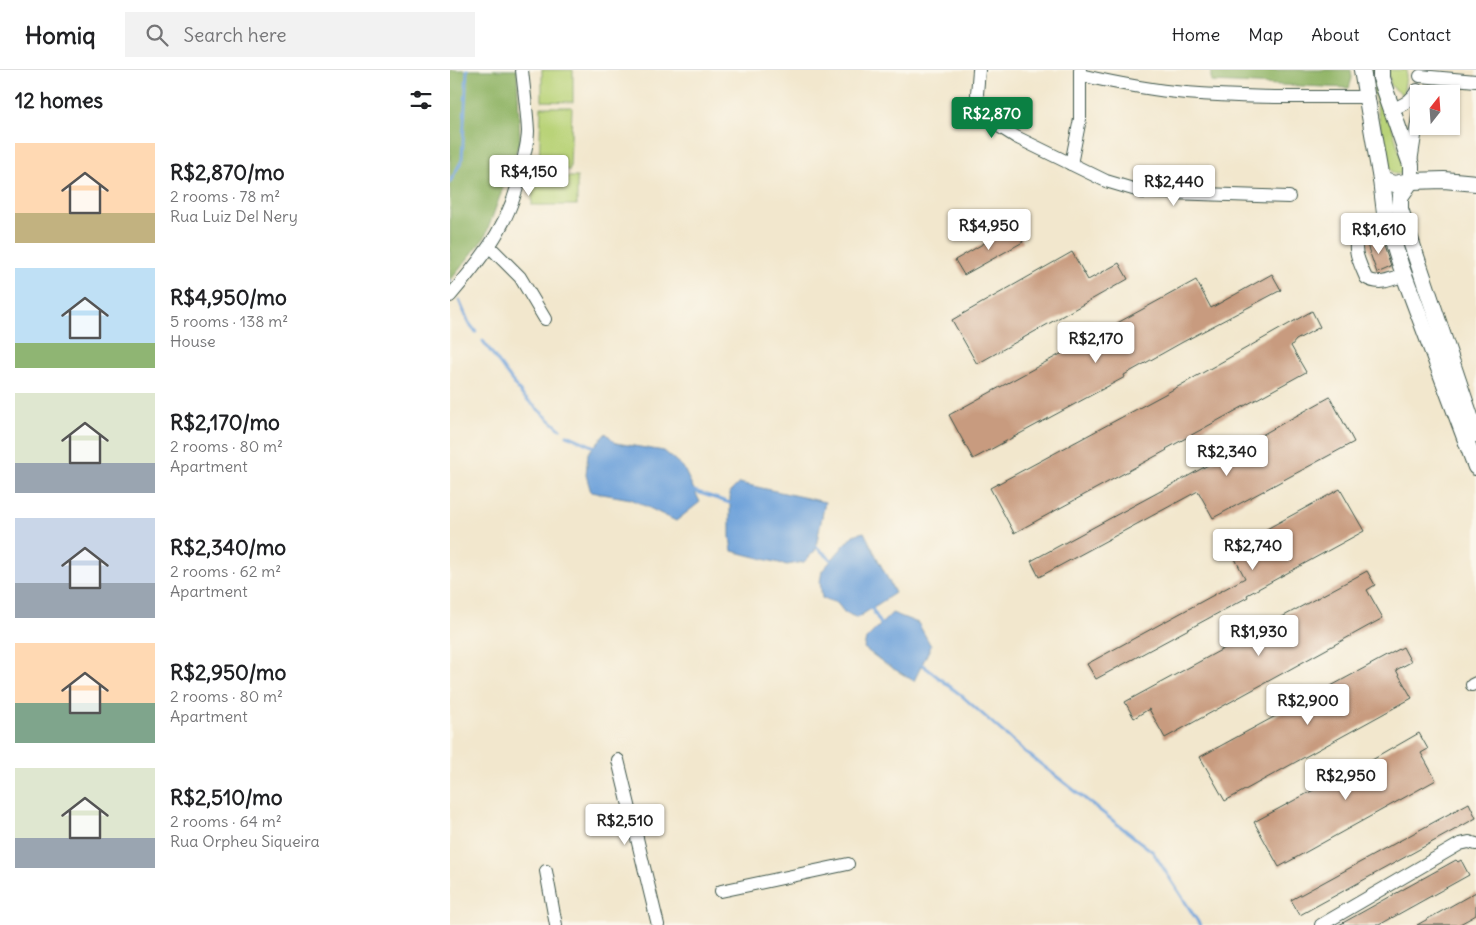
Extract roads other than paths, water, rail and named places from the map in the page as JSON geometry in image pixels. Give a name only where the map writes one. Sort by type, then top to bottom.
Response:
[{"type":"main road","points":[[1362,70],[1389,228],[1403,271],[1476,467]]},
{"type":"main road","points":[[1381,70],[1381,78],[1411,173],[1400,197],[1400,209],[1475,424]]},
{"type":"main road","points":[[1381,180],[1394,184],[1411,173],[1444,180],[1476,183]]},
{"type":"main road","points":[[1403,271],[1417,262]]},
{"type":"street","points":[[450,296],[490,247],[513,203],[528,133],[522,70]]},
{"type":"street","points":[[979,70],[979,108],[986,118],[1016,137],[1106,181],[1143,192],[1289,197]]},
{"type":"street","points":[[1071,164],[1080,118],[1080,73],[1148,89],[1185,93],[1264,97],[1366,97]]},
{"type":"street","points":[[1421,73],[1476,80]]},
{"type":"street","points":[[1392,110],[1410,101]]},
{"type":"street","points":[[1411,173],[1416,135]]},
{"type":"street","points":[[1389,228],[1364,233],[1358,238],[1355,247],[1366,278],[1373,283],[1382,282],[1403,271]]},
{"type":"street","points":[[490,247],[520,277],[544,319]]},
{"type":"street","points":[[618,760],[658,925]]},
{"type":"street","points":[[1321,925],[1460,844],[1469,842],[1476,844]]},
{"type":"street","points":[[721,891],[848,864]]},
{"type":"street","points":[[546,871],[556,925]]},
{"type":"water","points":[[606,433],[616,443],[664,451],[683,467],[700,502],[676,521],[631,499],[591,492],[586,475],[588,453]]},
{"type":"water","points":[[739,483],[825,502],[815,551],[804,562],[787,565],[732,551],[730,537],[730,492]]},
{"type":"water","points":[[864,532],[895,593],[857,618],[844,612],[837,603],[822,598],[820,582],[822,571],[853,535]]},
{"type":"water","points":[[892,613],[918,623],[931,646],[914,681],[884,663],[864,648],[866,639]]},
{"type":"waterway","points":[[450,182],[462,160],[467,70]]},
{"type":"waterway","points":[[459,300],[469,323],[476,332]]},
{"type":"waterway","points":[[483,341],[523,396],[560,429]]},
{"type":"waterway","points":[[567,435],[597,448]]},
{"type":"waterway","points":[[691,490],[733,504]]},
{"type":"waterway","points":[[813,544],[835,563]]},
{"type":"waterway","points":[[870,605],[882,626]]},
{"type":"waterway","points":[[920,663],[962,696],[1024,751],[1153,852],[1200,925]]}]
